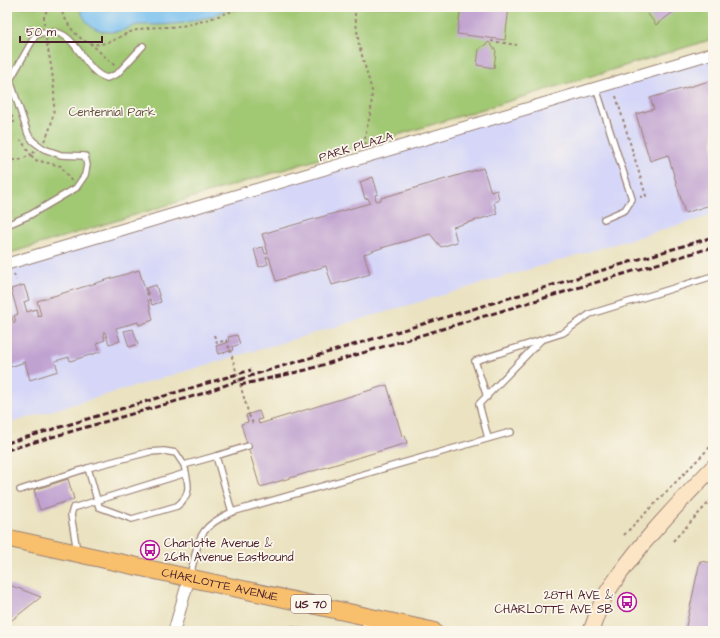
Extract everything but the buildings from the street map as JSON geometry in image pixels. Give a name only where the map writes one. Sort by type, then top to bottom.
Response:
[{"type":"main road","points":[[591,631],[607,592],[628,563],[673,509],[713,467]]},
{"type":"main road","name":"CHARLOTTE AVENUE","points":[[7,538],[190,578],[368,624],[433,631]]},
{"type":"street","name":"PARK PLAZA","points":[[7,264],[713,53]]},
{"type":"street","points":[[174,631],[190,578]]},
{"type":"lane","points":[[10,80],[35,36],[45,32],[55,32],[64,35],[103,76],[111,78],[120,71],[143,46]]},
{"type":"lane","points":[[7,71],[28,134],[39,146],[61,155],[85,156],[87,165],[85,175],[76,188],[30,215],[7,225]]},
{"type":"lane","points":[[596,88],[632,199],[625,210],[604,219]]},
{"type":"lane","points":[[487,397],[475,361],[563,333],[590,314],[713,276]]},
{"type":"lane","points":[[488,438],[479,404],[541,340]]},
{"type":"lane","points":[[190,578],[204,531],[213,521],[232,512],[512,432]]},
{"type":"lane","points":[[184,465],[248,446]]},
{"type":"lane","points":[[20,490],[88,468],[156,451],[176,453],[184,465],[188,489],[187,496],[177,506],[132,519],[99,507],[88,468]]},
{"type":"lane","points":[[216,456],[232,512]]},
{"type":"lane","points":[[77,553],[71,511],[76,506],[186,473]]},
{"type":"path","points":[[7,160],[19,160],[31,155],[47,136],[53,113],[53,78],[43,20],[49,7]]},
{"type":"path","points":[[60,7],[68,24],[120,71]]},
{"type":"path","points":[[89,42],[95,44],[106,43],[142,28],[155,29],[190,24],[244,7]]},
{"type":"path","points":[[354,7],[357,38],[372,91],[371,111],[365,136],[369,157]]},
{"type":"path","points":[[491,41],[517,45]]},
{"type":"path","points":[[616,96],[646,196],[632,199]]},
{"type":"path","points":[[7,104],[17,129]]},
{"type":"path","points":[[7,123],[14,122]]},
{"type":"path","points":[[20,135],[25,148],[35,160],[61,166],[76,188]]},
{"type":"path","points":[[14,274],[16,280]]},
{"type":"path","points":[[214,335],[217,343],[226,340],[252,424]]},
{"type":"path","points":[[624,535],[713,444]]},
{"type":"path","points":[[673,541],[713,498]]},
{"type":"shaded area","points":[[713,53],[713,215],[7,424],[7,264]]},
{"type":"green space","name":"Centennial Park","points":[[7,7],[713,7],[713,39],[7,254]]},
{"type":"water","points":[[80,7],[233,7],[211,16],[186,23],[167,25],[137,25],[122,30],[105,32],[94,28],[89,24],[82,14]]},
{"type":"railway","points":[[7,450],[201,394],[256,374],[713,237]]},
{"type":"railway","points":[[240,385],[306,370],[713,247]]},
{"type":"railway","points":[[7,443],[251,370]]},
{"type":"place","name":"Charlotte Avenue & 26th Avenue Eastbound","points":[[150,550]]},
{"type":"place","name":"28TH AVE & CHARLOTTE AVE SB","points":[[627,602]]}]
